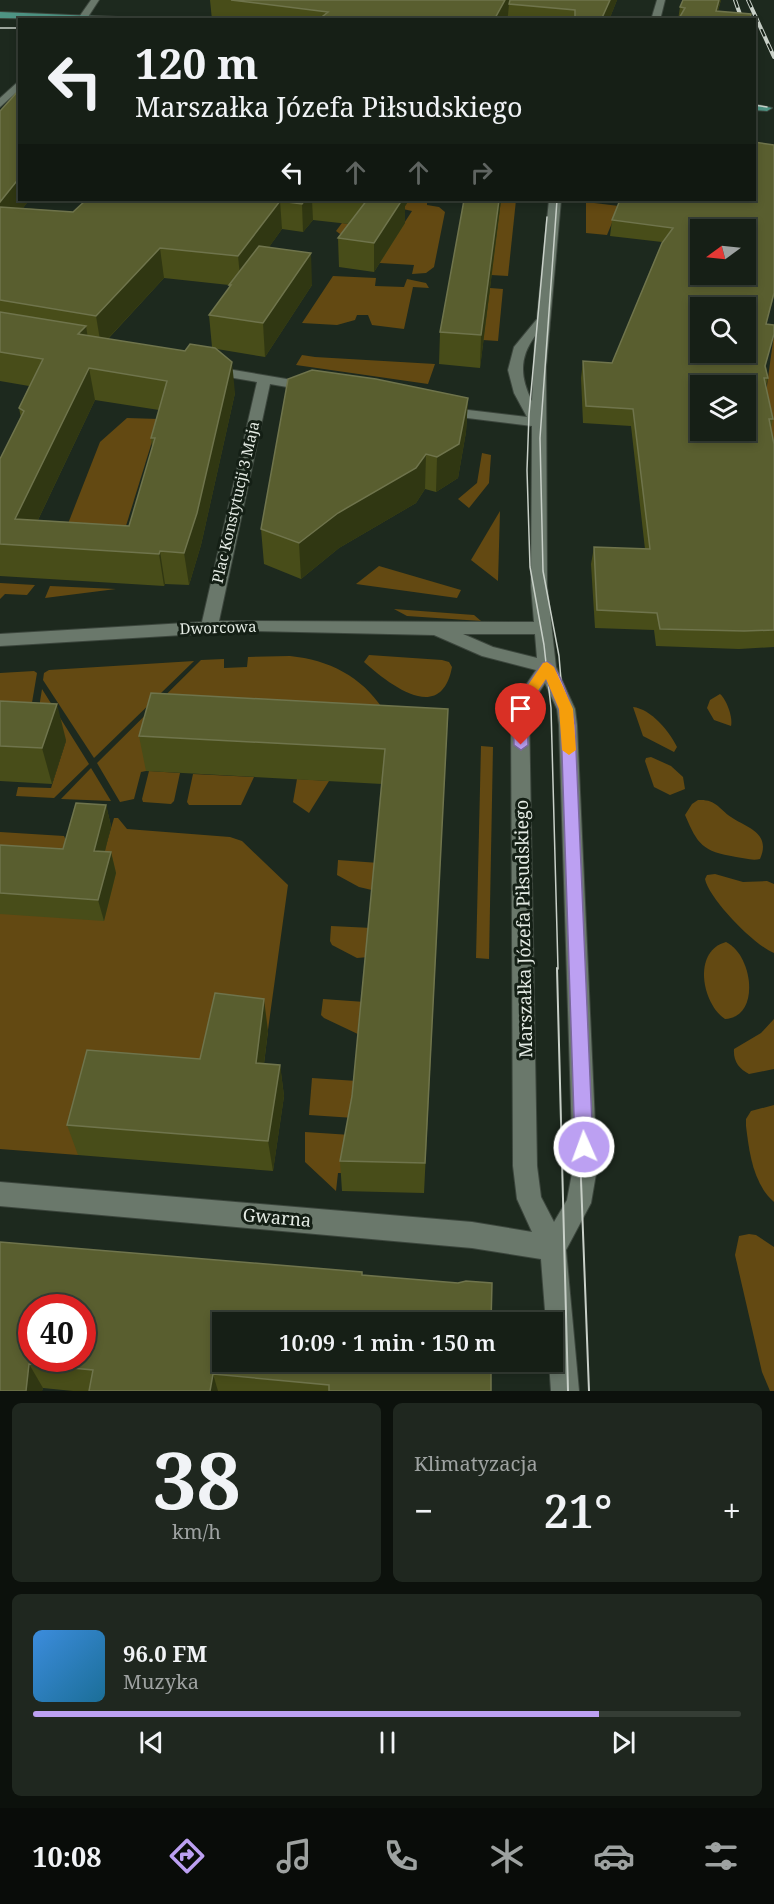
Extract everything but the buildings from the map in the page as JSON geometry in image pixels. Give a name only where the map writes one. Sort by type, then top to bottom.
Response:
[{"type":"main road","points":[[0,15],[82,18]]},
{"type":"main road","points":[[756,107],[767,108]]},
{"type":"street","points":[[82,18],[95,0]]},
{"type":"street","points":[[656,18],[661,0]]},
{"type":"street","points":[[0,104],[18,85]]},
{"type":"street","points":[[553,1248],[579,1203],[585,1168],[568,725],[566,709],[547,667],[538,586],[537,422],[542,321],[555,201]]},
{"type":"street","points":[[537,422],[517,389],[513,365],[524,341],[542,321]]},
{"type":"street","points":[[194,367],[321,389]]},
{"type":"street","name":"Plac Konstytucji 3 Maja","points":[[209,627],[226,539],[259,396],[265,379]]},
{"type":"street","points":[[424,408],[537,422]]},
{"type":"street","name":"Dworcowa","points":[[0,640],[209,627],[319,625],[435,630],[543,628]]},
{"type":"street","name":"Dworcowa","points":[[435,630],[488,652],[547,667]]},
{"type":"street","name":"Marszałka Józefa Piłsudskiego","points":[[547,667],[520,706],[525,1166],[529,1199],[553,1248],[565,1391]]},
{"type":"street","name":"Gwarna","points":[[0,1194],[472,1235],[553,1248]]},
{"type":"shaded area","points":[[408,201],[436,201],[427,202],[427,205],[439,207],[445,212],[434,267],[426,273],[412,274],[414,265],[380,263],[336,231],[342,223],[399,231],[412,211],[403,209]]},
{"type":"shaded area","points":[[501,201],[516,201],[508,276],[491,275]]},
{"type":"shaded area","points":[[586,202],[619,206],[607,235],[586,233]]},
{"type":"shaded area","points":[[333,276],[376,278],[375,286],[404,287],[407,279],[426,283],[429,288],[413,287],[404,329],[372,325],[368,315],[357,315],[355,320],[337,325],[302,323]]},
{"type":"shaded area","points":[[490,288],[503,289],[498,341],[483,340]]},
{"type":"shaded area","points":[[774,334],[774,498],[765,400]]},
{"type":"shaded area","points":[[302,355],[435,364],[428,384],[296,365]]},
{"type":"shaded area","points":[[127,418],[159,419],[121,542],[62,539],[100,442]]},
{"type":"shaded area","points":[[482,453],[491,455],[489,483],[469,508],[458,499],[477,483]]},
{"type":"shaded area","points":[[500,511],[498,581],[471,560]]},
{"type":"shaded area","points":[[379,566],[461,590],[457,598],[356,584]]},
{"type":"shaded area","points":[[0,583],[35,585],[27,595],[5,594],[0,599]]},
{"type":"shaded area","points":[[50,586],[116,589],[45,598]]},
{"type":"shaded area","points":[[394,609],[474,615],[481,621],[407,616]]},
{"type":"shaded area","points":[[369,655],[442,660],[449,662],[452,667],[446,684],[437,694],[426,697],[414,695],[387,681],[364,662]]},
{"type":"shaded area","points":[[290,656],[318,661],[343,672],[365,687],[383,709],[157,728],[146,771],[141,772],[134,799],[120,802],[97,763],[201,660],[224,659],[224,668],[247,667],[248,657]]},
{"type":"shaded area","points":[[194,661],[94,758],[43,680],[44,673],[49,670]]},
{"type":"shaded area","points":[[34,671],[37,673],[26,738],[0,737],[0,673]]},
{"type":"shaded area","points":[[42,689],[89,764],[54,798],[16,796],[18,787],[51,788],[66,741],[34,739]]},
{"type":"shaded area","points":[[720,694],[729,709],[731,726],[714,720],[707,708],[710,700]]},
{"type":"shaded area","points":[[633,707],[653,716],[664,728],[677,747],[674,752],[643,736]]},
{"type":"shaded area","points":[[481,746],[493,747],[489,959],[476,958]]},
{"type":"shaded area","points":[[651,757],[671,766],[683,777],[685,789],[670,795],[654,787],[645,761],[646,758]]},
{"type":"shaded area","points":[[91,768],[111,801],[61,799]]},
{"type":"shaded area","points":[[149,771],[180,773],[174,801],[171,804],[143,802]]},
{"type":"shaded area","points":[[193,774],[254,777],[241,805],[189,805],[187,802]]},
{"type":"shaded area","points":[[297,779],[329,781],[309,813],[293,802]]},
{"type":"shaded area","points":[[698,800],[713,803],[760,836],[763,850],[760,859],[751,860],[725,855],[703,845],[685,815],[692,804]]},
{"type":"shaded area","points":[[114,818],[118,818],[127,829],[230,837],[242,841],[288,885],[262,1073],[97,1082],[78,1155],[0,1149],[0,832],[64,836],[69,846],[105,849]]},
{"type":"shaded area","points":[[338,860],[379,863],[376,891],[359,887],[337,875]]},
{"type":"shaded area","points":[[715,874],[743,882],[767,881],[774,884],[774,953],[745,932],[715,898],[705,879],[707,875]]},
{"type":"shaded area","points":[[331,926],[372,928],[369,957],[357,958],[332,945]]},
{"type":"shaded area","points":[[726,942],[742,959],[749,985],[744,1008],[736,1016],[725,1019],[711,1002],[704,978],[708,956],[715,947]]},
{"type":"shaded area","points":[[323,999],[365,1002],[362,1036],[324,1018],[321,1015]]},
{"type":"shaded area","points":[[774,1019],[774,1069],[749,1074],[737,1064],[734,1049],[761,1033]]},
{"type":"shaded area","points":[[312,1078],[357,1081],[354,1118],[309,1115]]},
{"type":"shaded area","points":[[774,1105],[774,1202],[761,1186],[753,1167],[746,1119],[751,1111]]},
{"type":"shaded area","points":[[305,1132],[351,1135],[347,1173],[338,1173],[336,1191],[305,1162]]},
{"type":"shaded area","points":[[756,1235],[774,1247],[774,1391],[770,1391],[762,1372],[735,1255],[739,1236]]},
{"type":"tram line","points":[[0,28],[18,28]]},
{"type":"tram line","points":[[756,105],[767,107]]},
{"type":"tram line","points":[[557,201],[540,438],[543,571],[559,656],[563,704],[573,969]]},
{"type":"tram line","points":[[547,217],[529,414],[527,470],[530,567],[544,645],[551,708],[558,969]]},
{"type":"tram line","points":[[557,968],[568,1391]]},
{"type":"tram line","points":[[573,968],[589,1391]]},
{"type":"railway","points":[[735,0],[741,18]]},
{"type":"railway","points":[[748,0],[774,57]]},
{"type":"slow traffic","points":[[533,688],[547,667],[566,709],[569,750]]},
{"type":"route","points":[[521,745],[520,706],[547,667],[566,709],[568,725],[584,1147]]}]
